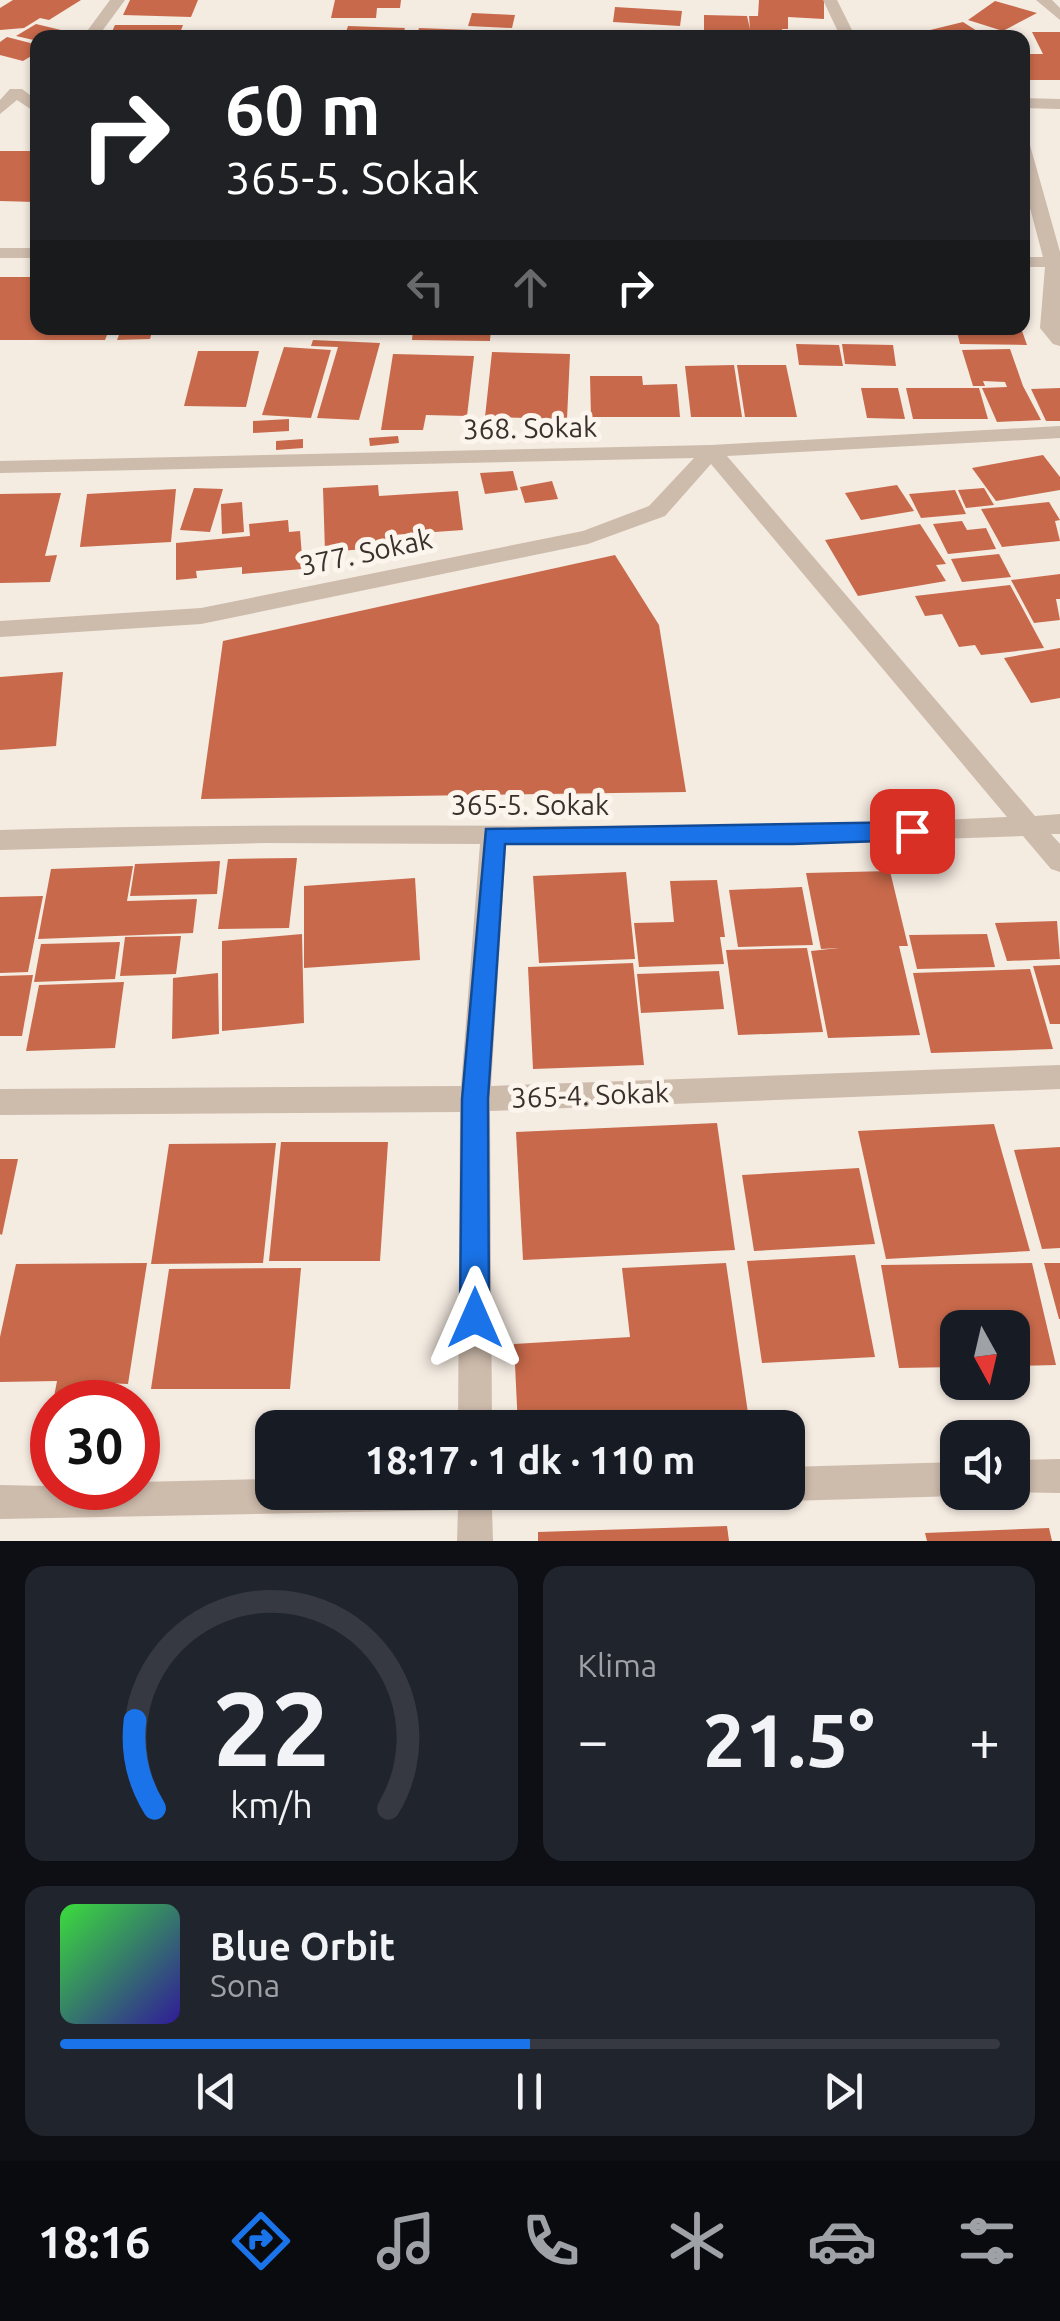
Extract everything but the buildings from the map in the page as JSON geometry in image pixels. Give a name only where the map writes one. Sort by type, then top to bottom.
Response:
[{"type":"street","points":[[95,30],[118,0]]},
{"type":"street","points":[[830,0],[845,30]]},
{"type":"street","points":[[1044,0],[1060,16]]},
{"type":"street","points":[[0,109],[8,95]]},
{"type":"street","points":[[1030,103],[1060,104]]},
{"type":"street","points":[[1030,172],[1057,262],[1050,328],[1060,340]]},
{"type":"street","points":[[0,252],[30,253]]},
{"type":"street","points":[[1030,262],[1057,262]]},
{"type":"street","name":"368. Sokak","points":[[0,467],[711,451],[1060,432]]},
{"type":"street","points":[[711,451],[1060,862]]},
{"type":"street","name":"377. Sokak","points":[[0,628],[201,616],[588,536],[657,511],[711,451]]},
{"type":"street","name":"365-5. Sokak","points":[[0,840],[127,834],[793,836],[1060,824]]},
{"type":"street","points":[[475,1410],[475,1099],[494,835]]},
{"type":"street","name":"365-4. Sokak","points":[[0,1102],[475,1099],[1060,1077]]},
{"type":"street","points":[[1030,1477],[1060,1476]]},
{"type":"street","points":[[805,1484],[940,1480]]},
{"type":"street","points":[[0,1502],[255,1497]]},
{"type":"street","points":[[474,1510],[475,1541]]},
{"type":"route","points":[[475,1318],[475,1099],[494,835],[793,836],[912,831]]}]
